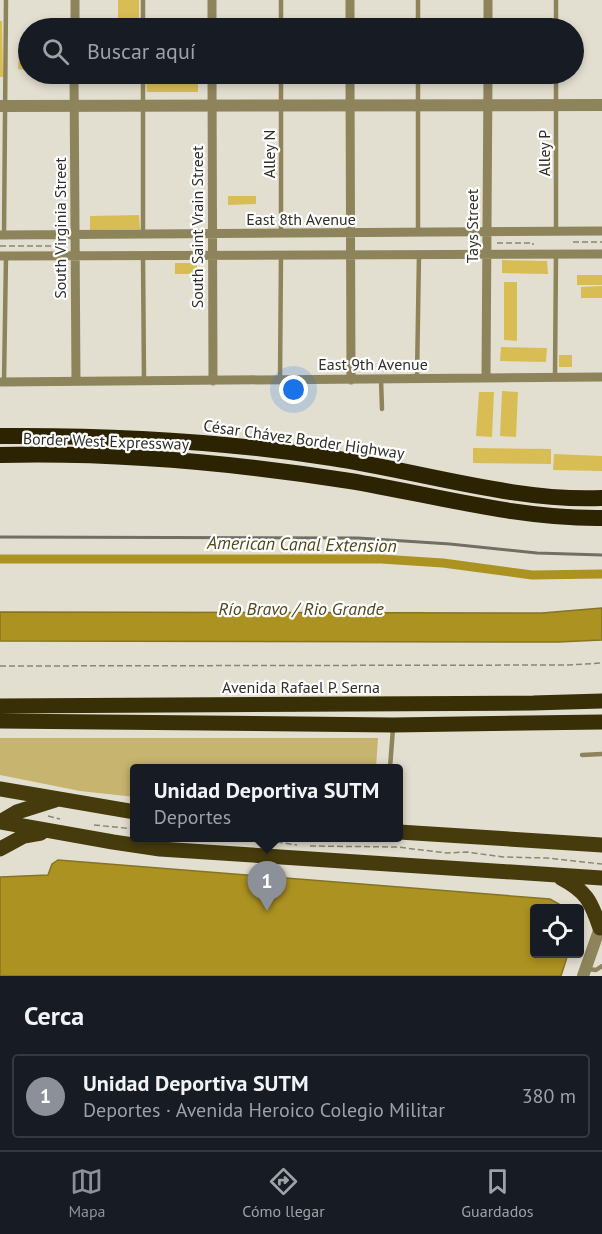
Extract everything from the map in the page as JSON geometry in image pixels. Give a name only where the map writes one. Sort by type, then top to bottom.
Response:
[{"type":"highway","name":"César Chávez Border Highway","points":[[0,436],[100,436],[232,445],[341,460],[540,495],[602,498]]},
{"type":"highway","name":"Border West Expressway","points":[[0,455],[75,455],[214,464],[350,481],[531,514],[602,518]]},
{"type":"highway","name":"Avenida Rafael P. Serna","points":[[1,720],[602,701]]},
{"type":"highway","name":"Avenida Rafael P. Serna","points":[[1,720],[393,725],[602,722]]},
{"type":"main road","points":[[0,789],[130,811]]},
{"type":"main road","points":[[0,822],[16,812],[58,799]]},
{"type":"main road","points":[[0,822],[113,842],[183,850],[602,878]]},
{"type":"main road","points":[[0,849],[24,836],[47,831]]},
{"type":"main road","points":[[403,832],[594,844],[602,851]]},
{"type":"main road","points":[[555,875],[583,892],[589,899],[601,925]]},
{"type":"street","points":[[75,0],[75,18]]},
{"type":"street","points":[[212,0],[212,18]]},
{"type":"street","points":[[350,0],[350,18]]},
{"type":"street","points":[[488,0],[488,18]]},
{"type":"street","name":"South Virginia Street","points":[[74,84],[76,381]]},
{"type":"street","name":"South Saint Vrain Street","points":[[212,84],[213,381]]},
{"type":"street","points":[[350,84],[351,380]]},
{"type":"street","name":"Tays Street","points":[[486,378],[488,84]]},
{"type":"street","points":[[3,106],[602,105]]},
{"type":"street","name":"East 8th Avenue","points":[[2,235],[602,231]]},
{"type":"street","points":[[3,256],[602,254]]},
{"type":"street","name":"East 9th Avenue","points":[[2,382],[602,377]]},
{"type":"street","points":[[585,972],[596,950],[601,925]]},
{"type":"lane","points":[[2,235],[6,0]]},
{"type":"lane","points":[[143,0],[143,18]]},
{"type":"lane","points":[[281,0],[281,18]]},
{"type":"lane","points":[[418,0],[418,18]]},
{"type":"lane","points":[[556,0],[556,18]]},
{"type":"lane","points":[[142,84],[143,234]]},
{"type":"lane","name":"Alley N","points":[[281,84],[281,234]]},
{"type":"lane","points":[[418,84],[418,232]]},
{"type":"lane","name":"Alley P","points":[[556,84],[556,232]]},
{"type":"lane","points":[[555,377],[556,253]]},
{"type":"lane","points":[[417,379],[419,254]]},
{"type":"lane","points":[[280,380],[281,255]]},
{"type":"lane","points":[[2,382],[3,256]]},
{"type":"lane","points":[[143,256],[144,381]]},
{"type":"lane","points":[[381,379],[382,409]]},
{"type":"lane","points":[[390,764],[393,725]]},
{"type":"lane","points":[[582,755],[602,754]]},
{"type":"lane","points":[[585,972],[602,966]]},
{"type":"path","points":[[573,237],[572,244],[602,242]]},
{"type":"path","points":[[494,243],[533,243],[536,240]]},
{"type":"path","points":[[533,243],[533,249]]},
{"type":"path","points":[[0,246],[67,246]]},
{"type":"path","points":[[0,666],[568,665],[602,663]]},
{"type":"path","points":[[48,816],[59,819]]},
{"type":"path","points":[[89,825],[130,828]]},
{"type":"path","points":[[278,842],[300,846]]},
{"type":"path","points":[[310,846],[397,847],[447,853],[467,852],[602,864]]},
{"type":"shaded area","points":[[602,608],[602,640],[558,642],[0,641],[0,612],[542,613]]},
{"type":"shaded area","points":[[0,738],[378,738],[376,764],[130,764],[130,796],[80,791],[0,775]]},
{"type":"shaded area","points":[[58,860],[550,899],[559,904],[530,904],[530,958],[567,958],[561,976],[0,976],[0,877],[48,875],[52,864]]},
{"type":"building","points":[[118,0],[139,0],[139,18],[118,18]]},
{"type":"building","points":[[0,21],[2,21],[3,77],[0,77]]},
{"type":"building","points":[[147,84],[198,84],[198,92],[147,92]]},
{"type":"building","points":[[228,196],[256,196],[256,204],[228,205]]},
{"type":"building","points":[[139,215],[140,229],[90,230],[90,216]]},
{"type":"building","points":[[502,260],[547,261],[548,274],[502,273]]},
{"type":"building","points":[[175,263],[197,263],[197,274],[175,274]]},
{"type":"building","points":[[577,275],[602,275],[602,285],[577,285]]},
{"type":"building","points":[[504,282],[517,282],[517,341],[504,340]]},
{"type":"building","points":[[602,286],[602,298],[581,298],[581,287]]},
{"type":"building","points":[[501,347],[547,348],[546,362],[500,361]]},
{"type":"building","points":[[559,355],[572,355],[572,367],[559,367]]},
{"type":"building","points":[[502,391],[518,392],[516,437],[500,436]]},
{"type":"building","points":[[479,392],[494,392],[492,437],[476,436]]},
{"type":"building","points":[[473,448],[551,449],[551,464],[473,463]]},
{"type":"building","points":[[554,454],[602,456],[602,471],[553,470]]},
{"type":"waterway","name":"American Canal Extension","points":[[0,559],[381,559],[443,563],[532,575],[602,574]]},
{"type":"railway","points":[[0,537],[358,538],[537,553],[602,555]]},
{"type":"place","name":"Unidad Deportiva SUTM","points":[[267,911]]},
{"type":"water label","name":"Río Bravo / Rio Grande","points":[[301,608]]}]
